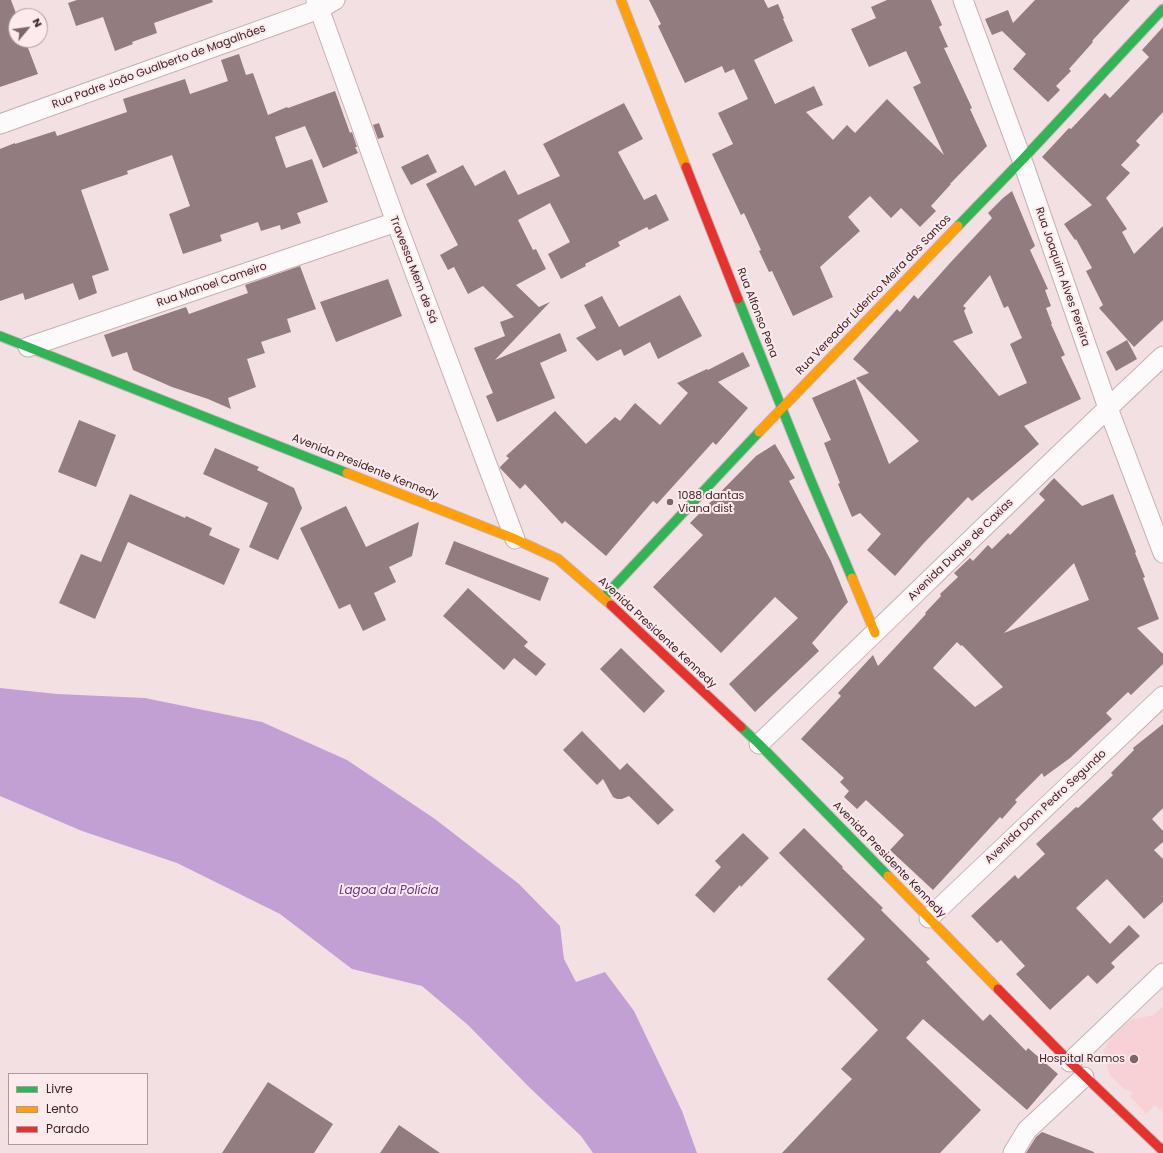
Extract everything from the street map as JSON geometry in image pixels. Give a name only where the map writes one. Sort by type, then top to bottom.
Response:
[{"type":"street","name":"Rua Alfonso Pena","points":[[621,0],[782,408],[838,547],[875,633]]},
{"type":"street","name":"Rua Joaquim Alves Pereira","points":[[963,0],[1022,160],[1108,408],[1163,553]]},
{"type":"street","name":"Rua Padre João Gualberto de Magalhães","points":[[0,124],[323,3]]},
{"type":"street","name":"Travessa Mem de Sá","points":[[323,3],[396,222],[515,539]]},
{"type":"street","name":"Rua Vereador Liderico Meira dos Santos","points":[[603,598],[782,408],[1022,160],[1163,9]]},
{"type":"street","name":"Rua Manoel Cameiro","points":[[28,347],[396,222]]},
{"type":"street","name":"Avenida Presidente Kennedy","points":[[0,336],[515,539],[558,559],[603,598],[759,744],[1084,1077],[1163,1151]]},
{"type":"street","name":"Avenida Duque de Caxias","points":[[759,744],[1163,356]]},
{"type":"street","name":"Avenida Dom Pedro Segundo","points":[[929,918],[1163,696]]},
{"type":"street","points":[[1070,1062],[1163,973]]},
{"type":"street","points":[[1013,1153],[1027,1130],[1084,1077]]},
{"type":"shaded area","name":"Hospital Ramos","points":[[1163,1006],[1163,1113],[1155,1105],[1146,1114],[1130,1096],[1133,1093],[1123,1088],[1110,1075],[1103,1051],[1116,1029],[1133,1019],[1154,1015]]},
{"type":"water","name":"Lagoa da Polícia","points":[[0,688],[57,694],[145,698],[262,722],[347,760],[435,819],[519,884],[560,926],[564,959],[576,982],[605,972],[634,1011],[682,1111],[697,1153],[593,1153],[581,1136],[531,1089],[468,1025],[422,986],[352,969],[280,914],[177,863],[82,831],[0,796]]},
{"type":"building","points":[[0,0],[11,0],[14,8],[8,8],[8,48],[28,48],[38,74],[0,87]]},
{"type":"building","points":[[77,0],[212,0],[213,2],[154,23],[157,33],[132,42],[133,44],[115,51],[103,17],[76,26],[68,3]]},
{"type":"building","points":[[649,0],[764,0],[768,8],[778,4],[793,41],[754,60],[775,104],[814,86],[823,105],[806,112],[833,140],[847,125],[855,133],[887,99],[944,155],[913,87],[921,83],[906,51],[869,67],[851,29],[876,18],[871,7],[887,0],[931,0],[942,25],[939,27],[948,47],[944,48],[972,108],[970,109],[987,146],[931,206],[936,211],[920,227],[901,208],[891,218],[870,196],[848,217],[860,231],[820,267],[833,297],[793,316],[772,271],[769,272],[759,251],[761,250],[744,213],[741,215],[712,154],[733,144],[718,113],[748,99],[734,69],[725,73],[722,66],[685,83],[658,26],[661,24]]},
{"type":"building","points":[[1035,0],[1130,0],[1092,41],[1093,42],[1069,69],[1071,71],[1056,86],[1060,90],[1048,102],[1013,69],[1026,54],[1002,31],[992,35],[985,19],[1008,10],[1013,23]]},
{"type":"building","points":[[1163,27],[1163,112],[1136,141],[1140,145],[1121,165],[1130,173],[1106,198],[1127,229],[1122,232],[1134,254],[1163,226],[1163,320],[1134,347],[1099,308],[1103,305],[1086,271],[1092,268],[1076,239],[1075,240],[1064,224],[1092,205],[1042,157],[1105,93],[1110,98],[1149,57],[1142,50]]},
{"type":"building","points":[[239,54],[246,75],[253,73],[268,115],[335,91],[350,133],[352,132],[357,147],[355,147],[358,153],[323,168],[305,126],[275,137],[286,168],[312,159],[328,202],[297,213],[301,223],[281,230],[280,225],[261,231],[258,222],[220,235],[222,241],[183,254],[169,214],[190,206],[172,155],[127,171],[128,174],[81,190],[109,270],[92,276],[97,293],[79,300],[73,283],[25,300],[23,293],[0,301],[0,149],[55,131],[57,136],[127,112],[123,99],[185,79],[190,94],[228,81],[221,60]]},
{"type":"building","points":[[624,103],[643,139],[618,152],[644,200],[656,194],[669,220],[649,230],[647,227],[618,242],[620,246],[585,264],[586,266],[561,279],[548,254],[570,242],[550,203],[518,220],[533,250],[536,249],[546,269],[516,285],[539,307],[550,302],[495,360],[560,333],[567,351],[540,363],[555,398],[497,422],[486,396],[493,393],[474,348],[505,336],[500,322],[514,317],[483,286],[468,294],[454,267],[448,270],[440,255],[458,245],[426,184],[463,165],[475,186],[505,170],[518,195],[560,176],[543,144]]},
{"type":"building","points":[[379,123],[384,137],[378,139],[373,125]]},
{"type":"building","points":[[428,154],[437,172],[411,185],[401,167]]},
{"type":"building","points":[[1012,191],[1035,246],[1030,250],[1048,289],[1045,290],[1051,306],[1046,308],[1051,324],[1065,355],[1061,357],[1081,399],[1024,426],[1039,444],[972,501],[968,497],[895,576],[867,550],[881,534],[860,513],[852,517],[838,484],[840,483],[824,443],[831,440],[812,398],[855,379],[889,464],[919,441],[856,378],[869,373],[853,359],[897,309],[900,312],[914,295],[918,299],[992,218],[988,213]],"holes":[[[990,275],[1004,308],[1008,306],[1022,338],[1010,344],[1027,383],[999,396],[953,341],[973,333],[964,311],[966,308],[963,306]]]},
{"type":"building","points":[[300,266],[316,309],[287,319],[291,332],[261,342],[265,353],[247,359],[256,387],[228,398],[231,409],[208,399],[172,387],[133,370],[127,352],[112,357],[104,335],[186,307],[189,314],[248,293],[245,285]]},
{"type":"building","points":[[388,279],[402,316],[336,342],[320,302]]},
{"type":"building","points":[[680,295],[702,336],[658,359],[650,342],[624,356],[621,349],[597,361],[576,338],[596,328],[584,305],[602,296],[619,327]]},
{"type":"building","points":[[1127,340],[1137,359],[1116,371],[1106,352]]},
{"type":"building","points":[[743,352],[750,366],[718,382],[748,408],[716,445],[713,442],[657,504],[653,501],[606,556],[565,521],[562,524],[525,484],[520,489],[500,468],[509,458],[506,456],[555,411],[586,444],[615,417],[620,421],[635,403],[660,425],[688,393],[677,383],[707,369],[708,370]]},
{"type":"building","points":[[79,420],[116,435],[96,487],[58,472]]},
{"type":"building","points":[[775,444],[795,478],[789,481],[831,561],[848,602],[812,643],[819,651],[755,712],[729,684],[798,618],[775,597],[721,653],[653,587],[703,535],[690,523],[756,456]]},
{"type":"building","points":[[215,448],[259,467],[257,470],[294,488],[302,508],[278,560],[249,547],[268,503],[203,474]]},
{"type":"building","points":[[1054,478],[1082,506],[1113,494],[1136,552],[1135,553],[1145,577],[1143,578],[1159,619],[1137,628],[1163,654],[1163,664],[1131,695],[1128,692],[1106,713],[1112,719],[1070,758],[1044,777],[1042,773],[1015,800],[1017,802],[1002,819],[1000,817],[933,890],[890,850],[904,835],[866,800],[857,809],[844,797],[849,791],[840,782],[844,778],[801,739],[841,696],[838,693],[873,655],[878,666],[926,614],[925,613],[941,596],[940,594],[958,577],[954,573],[970,558],[973,561],[988,545],[992,549],[1008,533],[1010,535],[1045,500],[1039,494]],"holes":[[[1074,563],[1089,600],[1004,633]],[[957,642],[961,646],[962,645],[1003,687],[975,707],[933,668]]]},
{"type":"building","points":[[130,494],[212,528],[209,535],[240,549],[224,585],[128,542],[95,619],[59,603],[81,554],[101,562]]},
{"type":"building","points":[[346,506],[366,547],[419,522],[412,556],[389,567],[396,582],[374,593],[386,620],[363,631],[350,604],[339,609],[300,528]]},
{"type":"building","points":[[454,541],[549,578],[540,601],[445,564]]},
{"type":"building","points":[[468,588],[528,642],[524,646],[546,664],[536,676],[514,658],[504,670],[443,616]]},
{"type":"building","points":[[621,648],[665,691],[644,713],[600,669]]},
{"type":"building","points":[[1163,724],[1163,808],[1152,819],[1163,831],[1163,842],[1154,850],[1163,859],[1163,902],[1144,919],[1107,879],[1076,908],[1110,944],[1129,925],[1140,936],[1111,963],[1115,967],[1097,984],[1088,975],[1050,1010],[1016,974],[1025,966],[1001,940],[997,943],[971,916],[1015,875],[1018,879],[1045,854],[1036,844],[1076,807],[1078,808],[1113,775],[1111,773],[1134,750],[1133,748]]},
{"type":"building","points":[[582,731],[620,770],[627,763],[674,810],[658,825],[629,796],[622,799],[613,797],[603,779],[597,785],[563,750]]},
{"type":"building","points":[[804,828],[883,908],[881,910],[930,959],[926,962],[983,1021],[990,1014],[1026,1051],[1028,1048],[1058,1074],[1027,1110],[923,1019],[906,1038],[981,1110],[940,1153],[782,1153],[852,1079],[841,1069],[878,1030],[827,979],[865,939],[779,853]]},
{"type":"building","points":[[743,833],[769,858],[741,887],[740,885],[714,913],[695,895],[721,867],[715,861]]},
{"type":"building","points":[[268,1082],[333,1124],[314,1153],[222,1153]]},
{"type":"building","points":[[399,1125],[440,1153],[380,1153]]},
{"type":"building","points":[[1042,1132],[1094,1153],[1026,1153],[1036,1137]]},
{"type":"traffic: fast","points":[[958,226],[1163,9]]},
{"type":"traffic: fast","points":[[738,299],[809,476],[852,578]]},
{"type":"traffic: fast","points":[[0,336],[347,473]]},
{"type":"traffic: fast","points":[[603,598],[759,432]]},
{"type":"traffic: fast","points":[[741,727],[888,876]]},
{"type":"traffic: slow","points":[[621,0],[686,167]]},
{"type":"traffic: slow","points":[[759,432],[958,226]]},
{"type":"traffic: slow","points":[[347,473],[515,539],[558,559],[611,605]]},
{"type":"traffic: slow","points":[[852,578],[875,633]]},
{"type":"traffic: slow","points":[[888,876],[998,989]]},
{"type":"traffic: jam","points":[[686,167],[738,299]]},
{"type":"traffic: jam","points":[[611,605],[741,727]]},
{"type":"traffic: jam","points":[[998,989],[1070,1062],[1163,1151]]},
{"type":"place","name":"1088 dantas Viana dist","points":[[670,502]]},
{"type":"place","name":"Hospital Ramos","points":[[1134,1059]]}]
